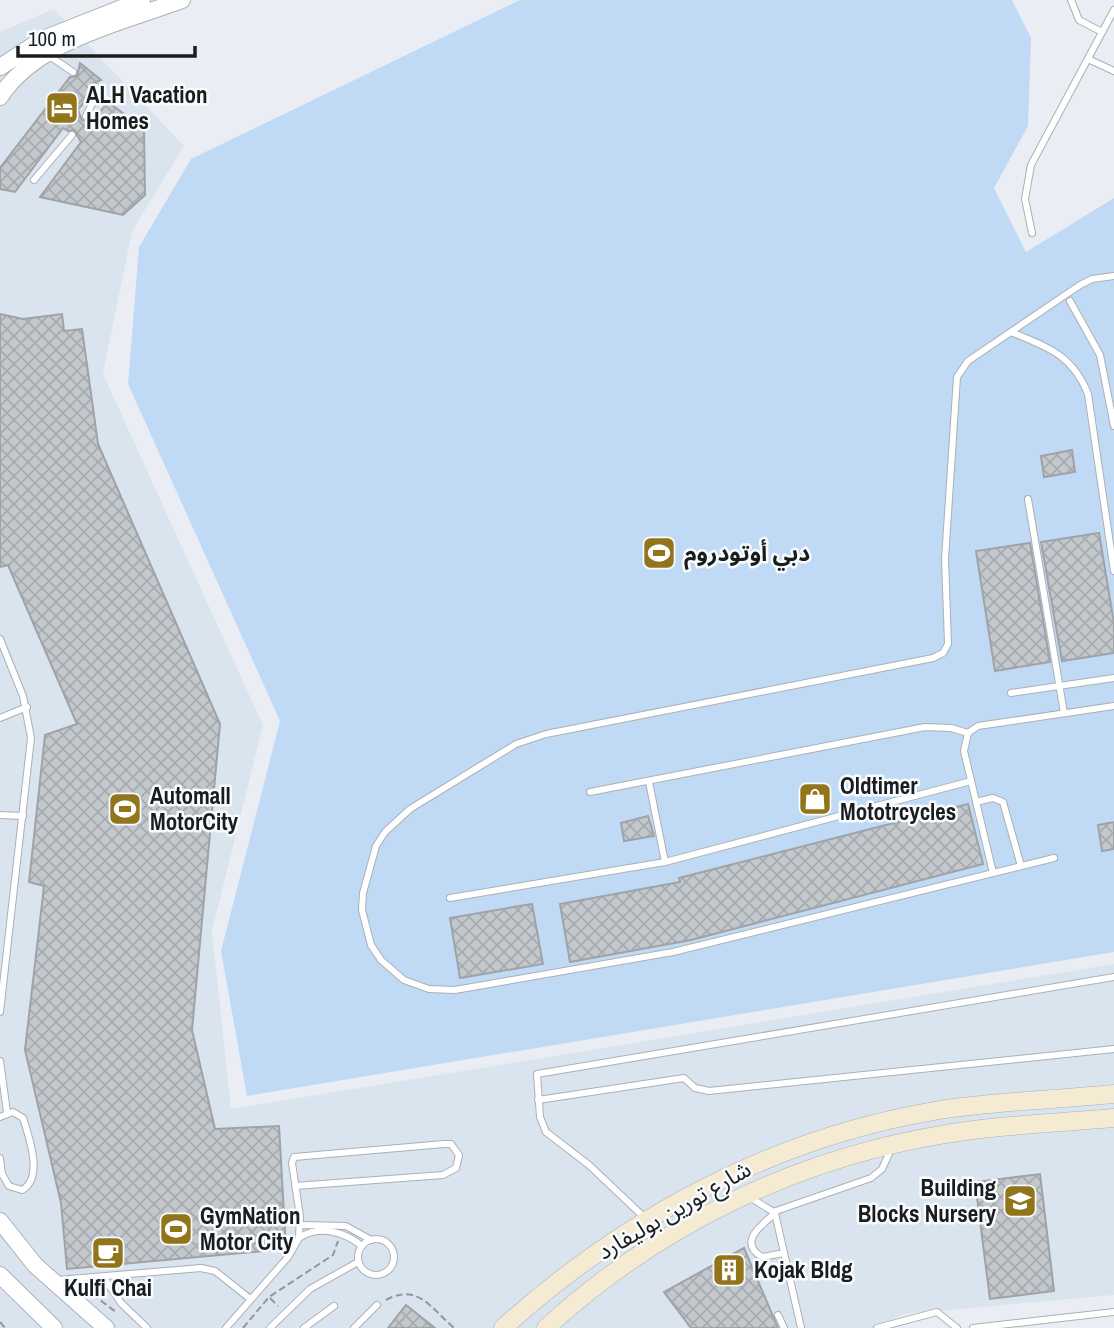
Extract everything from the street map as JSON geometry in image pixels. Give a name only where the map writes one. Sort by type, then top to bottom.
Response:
[{"type":"main road","name":"شارع تورين بوليفارد","points":[[503,1328],[566,1275],[647,1220],[728,1175],[820,1139],[937,1111],[1114,1094]]},
{"type":"main road","points":[[1010,1126],[1004,1119],[1005,1114],[1028,1102]]},
{"type":"main road","name":"شارع تورين بوليفارد","points":[[546,1328],[596,1285],[658,1241],[746,1195],[825,1163],[893,1144],[941,1135],[1010,1126],[1114,1118]]},
{"type":"street","points":[[0,67],[43,39],[142,0]]},
{"type":"street","points":[[0,97],[18,75],[47,53],[182,0]]},
{"type":"street","points":[[0,1221],[50,1279],[106,1328]]},
{"type":"street","points":[[0,1275],[45,1325]]},
{"type":"lane","points":[[1071,0],[1079,20],[1102,32]]},
{"type":"lane","points":[[1032,233],[1025,199],[1031,165],[1114,10]]},
{"type":"lane","points":[[47,53],[73,72]]},
{"type":"lane","points":[[1088,59],[1114,71]]},
{"type":"lane","points":[[86,116],[98,92],[96,87]]},
{"type":"lane","points":[[34,180],[72,135]]},
{"type":"lane","points":[[1054,858],[673,952],[442,990],[404,979],[381,960],[371,945],[362,910],[363,892],[376,846],[397,819],[526,739],[757,690],[933,658],[943,653],[948,644],[945,559],[954,386],[968,361],[1080,285],[1092,279],[1114,276]]},
{"type":"lane","points":[[1070,301],[1100,355],[1114,426]]},
{"type":"lane","points":[[1011,332],[1062,356],[1076,369],[1083,383],[1114,571]]},
{"type":"lane","points":[[1028,499],[1064,713]]},
{"type":"lane","points":[[0,639],[27,707],[30,738],[0,1010]]},
{"type":"lane","points":[[1011,693],[1114,678]]},
{"type":"lane","points":[[993,873],[963,744],[968,733],[978,726],[1114,706]]},
{"type":"lane","points":[[0,718],[27,707]]},
{"type":"lane","points":[[590,792],[925,727],[951,728],[968,733]]},
{"type":"lane","points":[[450,898],[666,862],[971,781]]},
{"type":"lane","points":[[649,782],[666,862]]},
{"type":"lane","points":[[976,802],[993,798],[1003,803],[1021,866]]},
{"type":"lane","points":[[0,815],[23,816]]},
{"type":"lane","points":[[647,1220],[589,1164],[546,1132],[540,1117],[535,1079],[546,1071],[1114,977]]},
{"type":"lane","points":[[538,1100],[684,1078],[695,1088],[709,1091],[1114,1049]]},
{"type":"lane","points":[[0,1061],[7,1112]]},
{"type":"lane","points":[[0,1117],[7,1112],[19,1114],[25,1125],[34,1167],[33,1180],[29,1186],[22,1189],[9,1186],[2,1174],[0,1158]]},
{"type":"lane","points":[[226,1328],[249,1298],[283,1263],[299,1238],[301,1226],[295,1186],[292,1163],[297,1156],[444,1144],[451,1144],[459,1155],[456,1168],[443,1175],[295,1186]]},
{"type":"lane","points":[[784,1254],[762,1257],[755,1252],[752,1233],[774,1212],[871,1178],[882,1169],[893,1144]]},
{"type":"lane","points":[[746,1195],[774,1212],[801,1328]]},
{"type":"lane","points":[[301,1226],[346,1226],[392,1248],[393,1263],[383,1274],[376,1276],[362,1269],[358,1262],[362,1246],[371,1240]]},
{"type":"lane","points":[[299,1238],[313,1231],[339,1232],[362,1246]]},
{"type":"lane","points":[[270,1328],[283,1312],[325,1280],[358,1262]]},
{"type":"lane","points":[[50,1279],[105,1279],[201,1268],[215,1271],[249,1298]]},
{"type":"lane","points":[[105,1279],[121,1303],[147,1328]]},
{"type":"lane","points":[[354,1328],[377,1305]]},
{"type":"lane","points":[[304,1328],[334,1306]]},
{"type":"lane","points":[[877,1328],[937,1312],[957,1328]]},
{"type":"lane","points":[[973,1328],[1114,1312]]},
{"type":"lane","points":[[778,1315],[784,1328]]},
{"type":"path","points":[[243,1328],[269,1297],[333,1255],[339,1232]]},
{"type":"path","points":[[75,1280],[116,1312]]},
{"type":"path","points":[[377,1305],[408,1292],[454,1328]]},
{"type":"path","points":[[269,1297],[283,1312]]},
{"type":"path","points":[[0,1322],[5,1328]]},
{"type":"shaded area","name":"دبي أوتودروم","points":[[520,0],[1012,0],[1031,38],[1028,126],[994,188],[1026,252],[1114,198],[1114,952],[247,1096],[221,951],[280,721],[128,384],[139,247],[191,159]]},
{"type":"shaded area","points":[[54,9],[184,146],[132,231],[103,374],[263,725],[212,931],[231,1109],[1114,964],[1114,1295],[903,1314],[876,1328],[0,1328],[0,32]]},
{"type":"building","points":[[80,63],[101,80],[91,84],[91,93],[78,110],[82,120],[93,121],[108,102],[144,129],[145,195],[123,215],[40,197],[81,142],[74,130],[63,128],[15,192],[0,189],[0,168],[70,77],[77,76]]},
{"type":"building","name":"Automall MotorCity","points":[[0,314],[23,319],[62,314],[64,331],[82,329],[98,444],[220,724],[192,1030],[215,1129],[279,1126],[286,1249],[67,1269],[61,1203],[25,1050],[44,886],[29,882],[45,735],[77,724],[8,565],[0,567]]},
{"type":"building","points":[[1072,450],[1075,472],[1044,477],[1041,456]]},
{"type":"building","points":[[1099,533],[1114,623],[1114,653],[1062,661],[1041,542]]},
{"type":"building","points":[[1030,543],[1050,662],[995,671],[976,551]]},
{"type":"building","points":[[968,804],[983,864],[691,940],[570,962],[560,904],[680,882],[679,878]]},
{"type":"building","points":[[648,816],[654,836],[624,841],[621,823]]},
{"type":"building","points":[[1114,822],[1114,849],[1102,851],[1098,825]]},
{"type":"building","points":[[532,904],[543,964],[460,978],[450,918]]},
{"type":"building","points":[[1040,1174],[1054,1291],[990,1299],[975,1182]]},
{"type":"building","name":"Kojak Bldg","points":[[744,1248],[778,1328],[691,1328],[664,1292]]},
{"type":"building","points":[[406,1305],[435,1328],[388,1328]]},
{"type":"place","name":"ALH Vacation Homes","points":[[62,108]]},
{"type":"place","name":"دبي أوتودروم","points":[[659,553]]},
{"type":"place","name":"Oldtimer Mototrcycles","points":[[815,799]]},
{"type":"place","name":"Automall MotorCity","points":[[125,809]]},
{"type":"place","name":"Building Blocks Nursery","points":[[1020,1201]]},
{"type":"place","name":"GymNation Motor City","points":[[176,1229]]},
{"type":"place","name":"Kulfi Chai","points":[[108,1253]]},
{"type":"place","name":"Kojak Bldg","points":[[729,1270]]}]
